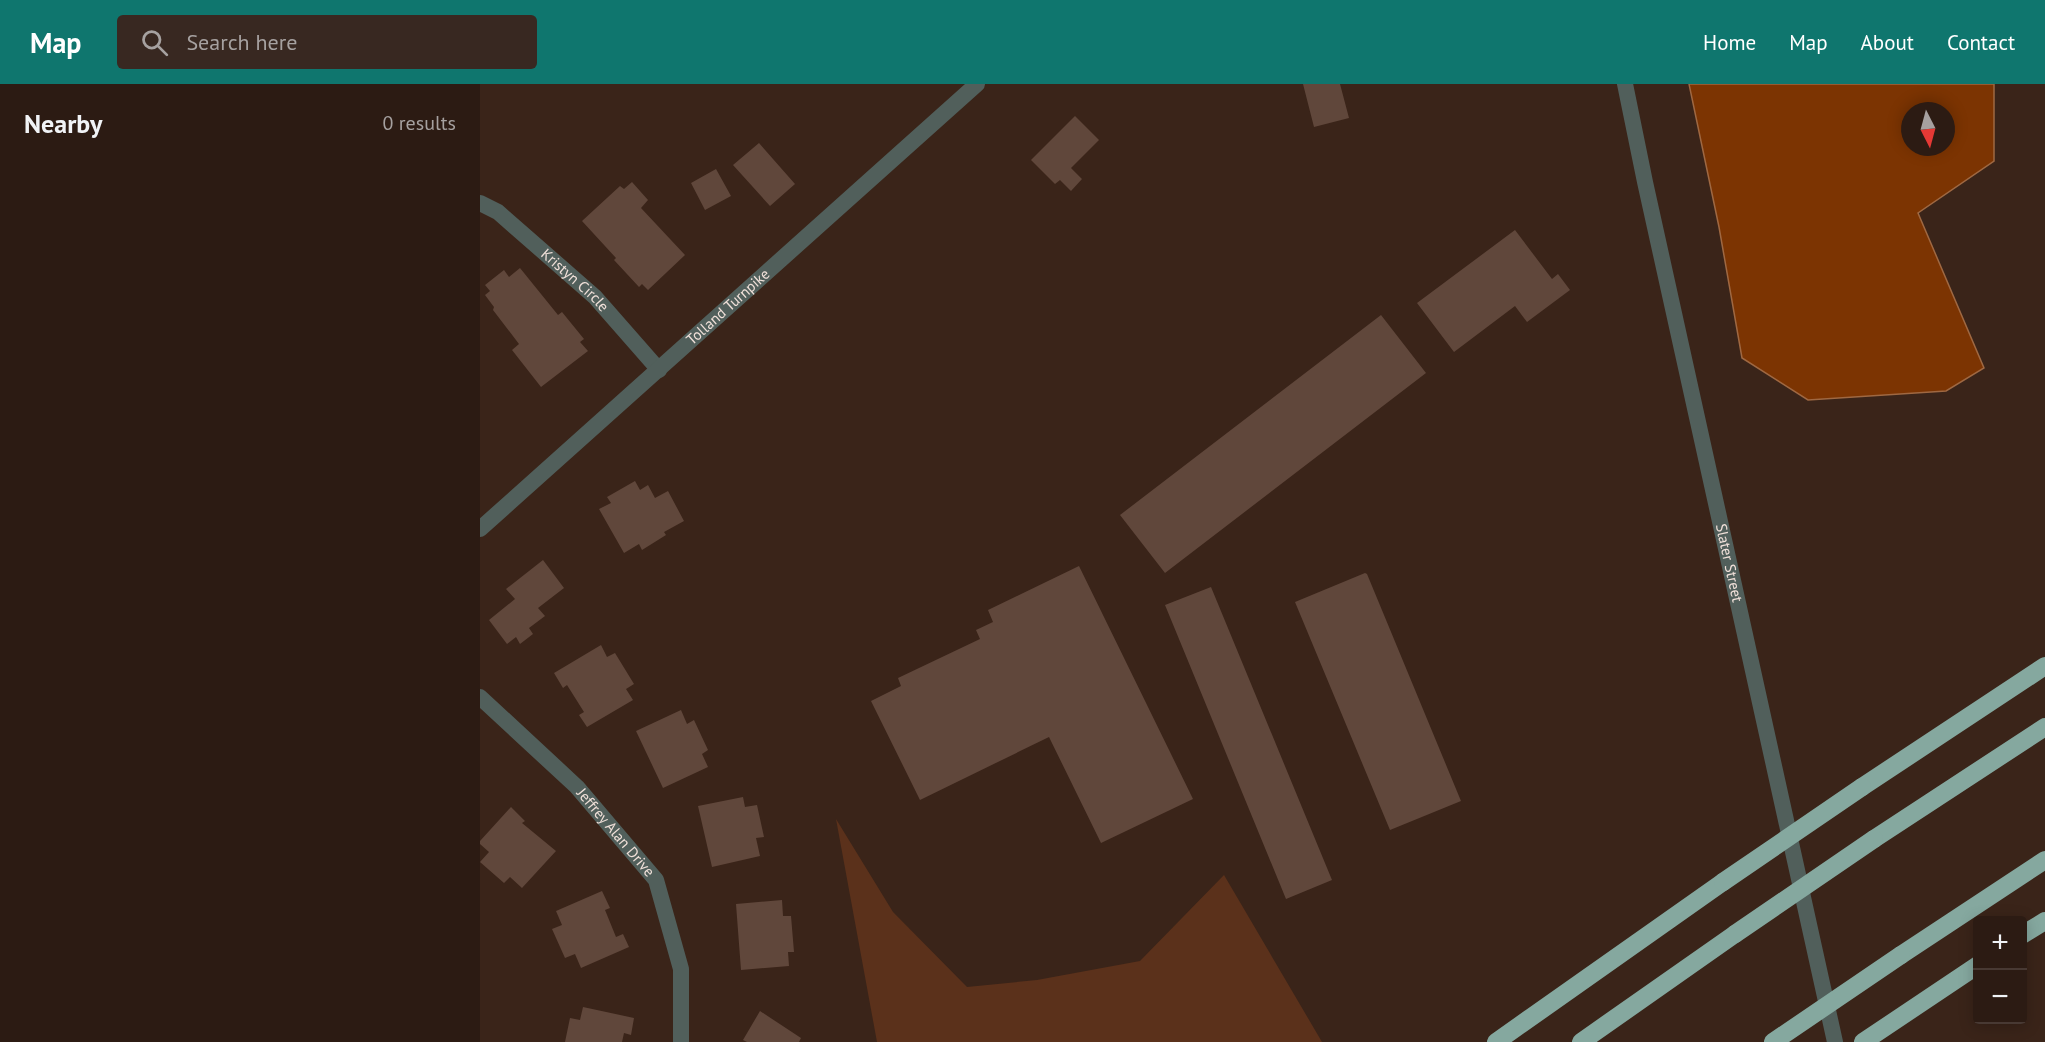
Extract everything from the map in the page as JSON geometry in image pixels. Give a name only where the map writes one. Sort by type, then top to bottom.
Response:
[{"type":"highway","points":[[1496,1042],[1723,882],[2045,666]]},
{"type":"highway","points":[[1581,1042],[1874,839],[2045,727]]},
{"type":"highway","points":[[1773,1042],[2045,860]]},
{"type":"highway","points":[[2027,932],[2045,921]]},
{"type":"highway","points":[[1863,1042],[1973,968]]},
{"type":"street","name":"Tolland Turnpike","points":[[480,529],[977,84]]},
{"type":"street","name":"Slater Street","points":[[1625,84],[1835,1042]]},
{"type":"street","name":"Kristyn Circle","points":[[480,203],[498,212],[596,297],[658,370]]},
{"type":"street","name":"Jeffrey Alan Drive","points":[[480,697],[577,787],[656,880],[681,969],[681,1042]]},
{"type":"shaded area","points":[[1689,84],[1994,84],[1994,161],[1918,213],[1984,368],[1946,391],[1808,400],[1742,358],[1719,227]]},
{"type":"shaded area","points":[[836,819],[893,912],[967,987],[1037,980],[1140,961],[1224,875],[1322,1042],[877,1042]]},
{"type":"building","points":[[1303,84],[1340,84],[1349,118],[1314,127]]},
{"type":"building","points":[[1075,116],[1099,140],[1071,168],[1082,179],[1071,191],[1060,180],[1055,184],[1031,160]]},
{"type":"building","points":[[759,143],[795,184],[770,206],[733,165]]},
{"type":"building","points":[[716,169],[731,196],[705,210],[691,183]]},
{"type":"building","points":[[632,182],[648,200],[641,208],[685,255],[648,290],[642,284],[639,287],[582,221],[620,186],[624,189]]},
{"type":"building","points":[[1515,230],[1552,279],[1558,274],[1570,290],[1527,322],[1515,306],[1454,352],[1417,303]]},
{"type":"building","points":[[520,268],[558,315],[562,312],[584,339],[580,342],[588,351],[541,387],[512,350],[519,344],[493,310],[494,307],[485,295],[490,291],[485,285],[504,270],[509,277]]},
{"type":"building","points":[[1381,315],[1426,373],[1165,573],[1120,515]]},
{"type":"building","points":[[635,481],[640,490],[648,485],[655,498],[668,491],[684,521],[664,532],[666,535],[642,550],[639,544],[624,553],[599,509],[611,503],[607,497]]},
{"type":"building","points":[[543,560],[564,588],[538,608],[545,616],[529,628],[533,634],[520,644],[516,637],[507,644],[489,620],[515,599],[506,589]]},
{"type":"building","points":[[1079,566],[1193,799],[1101,843],[1049,737],[920,800],[871,701],[901,686],[898,678],[980,639],[976,630],[993,622],[988,610]]},
{"type":"building","points":[[1365,573],[1461,801],[1390,830],[1295,602]]},
{"type":"building","points":[[1211,587],[1332,880],[1286,899],[1165,605]]},
{"type":"building","points":[[601,645],[607,657],[615,653],[634,684],[626,689],[633,700],[587,727],[579,715],[584,712],[567,685],[563,688],[554,673]]},
{"type":"building","points":[[681,710],[687,724],[694,720],[708,750],[702,754],[708,767],[663,788],[636,731]]},
{"type":"building","points":[[743,797],[745,807],[757,805],[764,837],[756,838],[760,856],[712,867],[698,806]]},
{"type":"building","points":[[511,807],[525,821],[522,823],[556,851],[522,888],[510,877],[504,883],[480,862],[489,852],[480,844],[480,841]]},
{"type":"building","points":[[602,891],[610,908],[605,910],[616,937],[623,934],[629,947],[581,968],[575,954],[565,958],[552,929],[562,925],[556,911]]},
{"type":"building","points":[[782,900],[783,916],[791,916],[794,952],[788,952],[789,966],[741,970],[736,904]]},
{"type":"building","points":[[583,1007],[634,1018],[631,1035],[624,1033],[622,1042],[565,1042],[570,1018],[580,1020]]},
{"type":"building","points":[[760,1011],[801,1038],[799,1042],[747,1042],[743,1040]]}]
